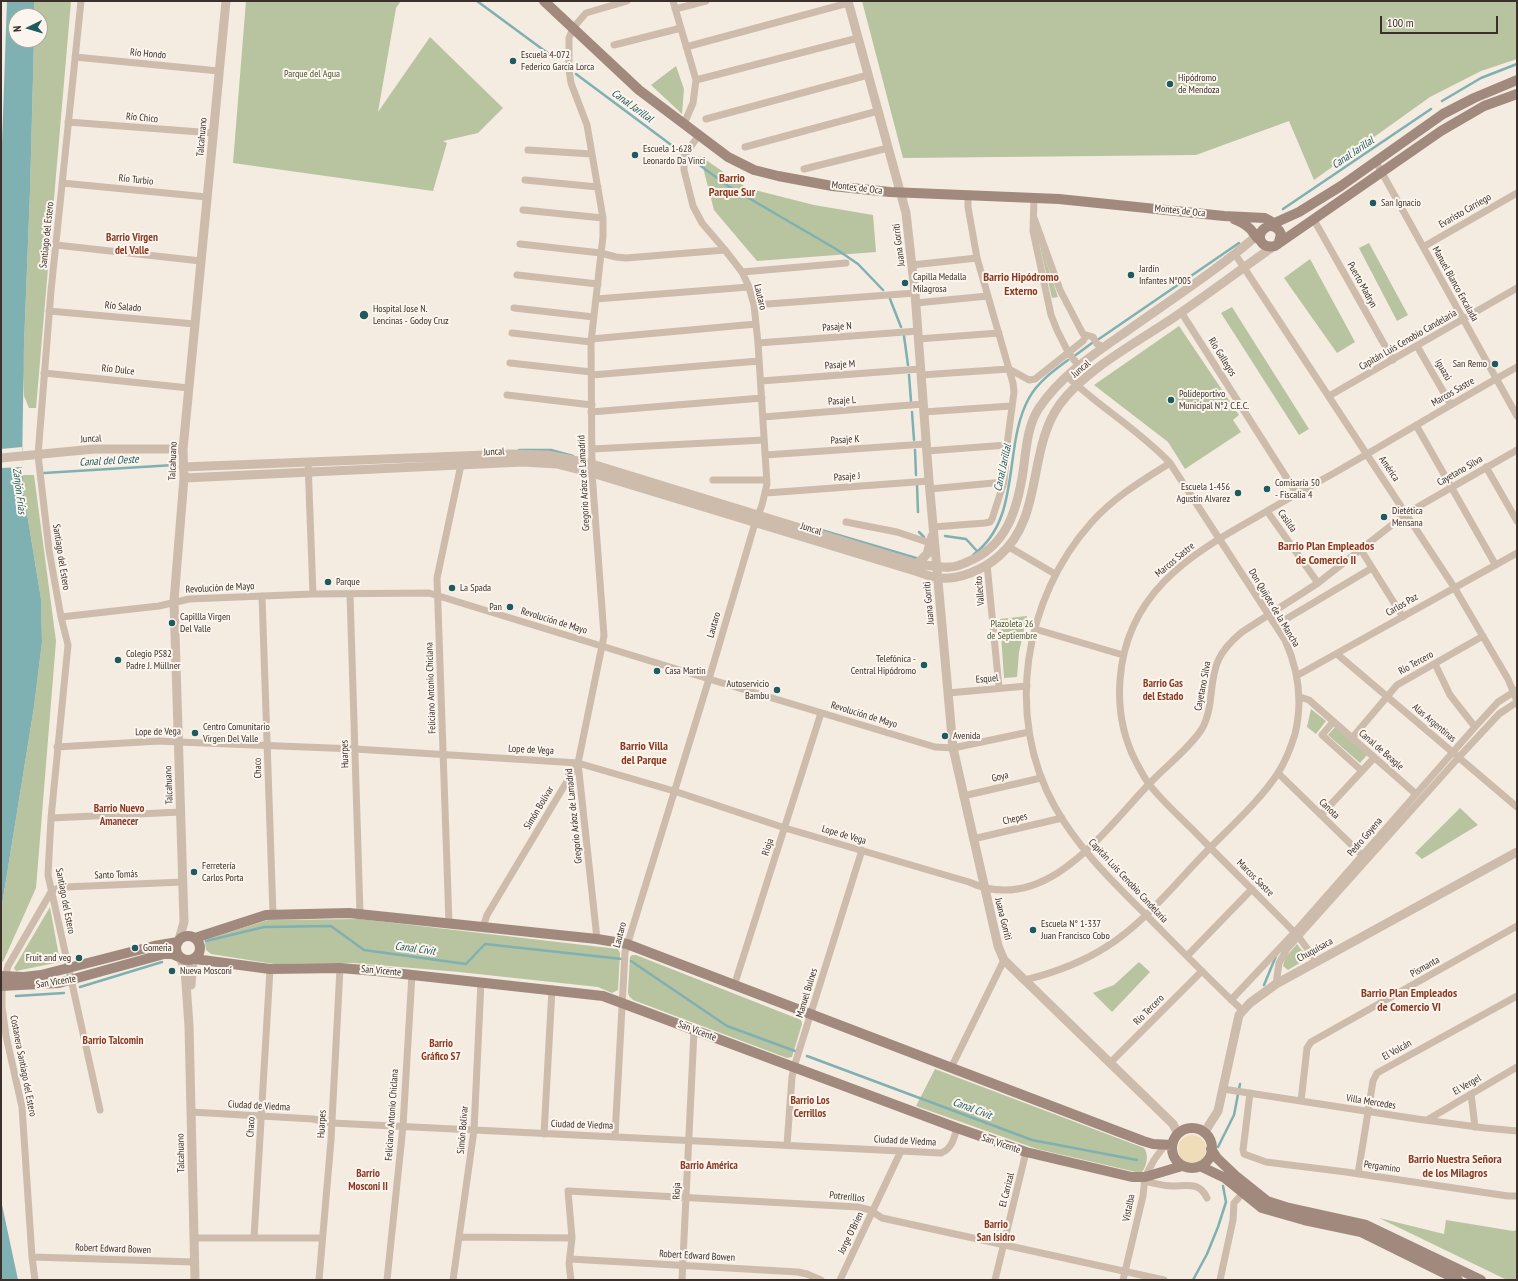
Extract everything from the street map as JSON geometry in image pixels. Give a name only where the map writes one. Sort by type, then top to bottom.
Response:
[{"type":"main road","name":"Montes de Oca","points":[[544,1],[639,90],[728,157],[754,170],[832,186],[900,193],[1059,199],[1231,217],[1265,218],[1266,231],[1248,227],[1231,217]]},
{"type":"main road","points":[[1266,231],[1299,212],[1376,162],[1442,114],[1474,98],[1517,80]]},
{"type":"main road","points":[[1266,231],[1266,246],[1276,244],[1314,220],[1441,131],[1484,106],[1517,94]]},
{"type":"main road","points":[[1266,231],[1281,234],[1276,244]]},
{"type":"main road","points":[[194,938],[272,914],[360,913],[597,939],[627,944],[1143,1141],[1153,1144],[1169,1145]]},
{"type":"main road","points":[[186,936],[194,938],[198,941],[200,948],[198,956],[194,959],[186,960],[180,957],[176,950],[178,941],[186,936]]},
{"type":"main road","name":"San Vicente","points":[[2,981],[68,970],[154,946],[178,941]]},
{"type":"main road","name":"San Vicente","points":[[2,981],[45,985],[71,981],[164,954],[172,954],[180,957]]},
{"type":"main road","name":"San Vicente","points":[[194,959],[270,969],[340,968],[412,974],[596,994],[622,1002],[957,1128],[1026,1152],[1144,1179],[1182,1166]]},
{"type":"main road","points":[[1190,1129],[1197,1129],[1204,1133],[1210,1142],[1211,1149],[1208,1159],[1200,1166],[1191,1168],[1182,1166],[1174,1157],[1169,1145],[1178,1134],[1190,1129]]},
{"type":"main road","points":[[1211,1149],[1221,1162],[1237,1177],[1267,1201],[1289,1208],[1366,1225],[1481,1280]]},
{"type":"main road","points":[[1200,1166],[1220,1175],[1258,1205],[1272,1212],[1361,1232],[1458,1280]]},
{"type":"street","name":"Santiago del Estero","points":[[81,1],[49,311],[38,455],[49,550],[61,617],[68,645],[57,747],[48,871],[51,892],[100,1110]]},
{"type":"street","name":"Talcahuano","points":[[178,941],[184,922],[174,601],[184,478],[183,449],[226,1]]},
{"type":"street","points":[[573,28],[586,13],[627,1]]},
{"type":"street","points":[[673,1],[696,80],[693,103],[684,124]]},
{"type":"street","points":[[675,9],[706,1]]},
{"type":"street","points":[[686,47],[848,2]]},
{"type":"street","name":"Juana Gorriti","points":[[848,2],[906,213],[916,298],[929,485],[953,748],[998,946],[1004,960],[1173,1124],[1178,1134]]},
{"type":"street","name":"Gregorio Aráoz de Lamadrid","points":[[573,28],[569,38],[569,70],[571,83],[587,125],[603,218],[598,284],[591,340],[591,373],[592,469],[604,636],[578,763],[597,939]]},
{"type":"street","points":[[614,45],[681,28]]},
{"type":"street","points":[[696,80],[858,38]]},
{"type":"street","name":"Río Hondo","points":[[76,57],[219,71]]},
{"type":"street","points":[[706,119],[868,75]]},
{"type":"street","points":[[745,147],[878,111]]},
{"type":"street","name":"Río Chico","points":[[68,122],[213,133]]},
{"type":"street","name":"Lautaro","points":[[615,1136],[625,952],[756,520],[766,493],[767,480],[761,381],[754,305],[749,287],[742,272],[702,223],[693,206],[684,170],[684,156],[699,136]]},
{"type":"street","points":[[804,169],[888,148]]},
{"type":"street","points":[[528,150],[592,154]]},
{"type":"street","name":"Manuel Blanco Encalada","points":[[1376,162],[1517,416]]},
{"type":"street","points":[[525,180],[598,188]]},
{"type":"street","name":"Río Turbio","points":[[62,183],[207,197]]},
{"type":"street","name":"Evaristo Carriego","points":[[1423,247],[1517,193]]},
{"type":"street","points":[[917,564],[927,554],[933,529],[990,522],[1004,482],[1014,388],[977,258],[968,207],[968,196]]},
{"type":"street","points":[[1034,198],[1033,231],[1052,315],[1057,330],[1068,352],[1078,366]]},
{"type":"street","points":[[523,210],[603,218]]},
{"type":"street","points":[[1034,216],[1060,290],[1083,334],[1093,337],[1097,344],[1103,348]]},
{"type":"street","name":"Puerto Madryn","points":[[1314,220],[1393,360]]},
{"type":"street","name":"Juncal","points":[[756,520],[917,564],[949,568],[975,559],[988,551],[1000,539],[1015,508],[1023,475],[1028,439],[1032,424],[1044,401],[1066,376],[1266,231]]},
{"type":"street","points":[[520,244],[601,253],[626,258],[725,250]]},
{"type":"street","name":"Juncal","points":[[184,478],[308,467],[462,460],[542,462],[592,469],[938,578],[953,578],[966,575],[999,557],[1009,547],[1017,535],[1026,515],[1042,442],[1050,421],[1060,404],[1077,386],[1096,370],[1181,312],[1276,244]]},
{"type":"street","points":[[56,245],[201,261]]},
{"type":"street","name":"América","points":[[1235,254],[1407,513],[1454,587],[1515,691],[1517,701]]},
{"type":"street","points":[[912,265],[977,258]]},
{"type":"street","points":[[742,272],[846,263]]},
{"type":"street","points":[[517,275],[598,284]]},
{"type":"street","points":[[596,299],[749,287]]},
{"type":"street","name":"Capitán Luis Cenobio Candelaria","points":[[1330,396],[1517,288]]},
{"type":"street","points":[[754,305],[988,296]]},
{"type":"street","points":[[514,308],[594,317]]},
{"type":"street","name":"Río Salado","points":[[49,311],[195,324]]},
{"type":"street","name":"Río Gallegos","points":[[1181,312],[1297,494]]},
{"type":"street","points":[[512,333],[591,340],[756,324]]},
{"type":"street","name":"Pasaje N","points":[[758,343],[918,335],[999,333]]},
{"type":"street","points":[[1009,369],[1029,380],[1035,379],[1083,341],[1086,336]]},
{"type":"street","name":"Iguazú","points":[[1417,346],[1451,405]]},
{"type":"street","points":[[510,363],[591,373],[759,361]]},
{"type":"street","name":"Marcos Sastre","points":[[1317,962],[1296,934],[1210,848],[1149,784],[1129,748],[1122,719],[1119,687],[1123,655],[1135,622],[1145,604],[1171,573],[1186,561],[1219,538],[1368,454],[1517,367]]},
{"type":"street","name":"Pasaje M","points":[[761,381],[920,372],[1009,369]]},
{"type":"street","name":"Río Dulce","points":[[44,373],[189,388]]},
{"type":"street","name":"Don Quijote de la Mancha","points":[[1025,980],[1061,969],[1106,948],[1146,914],[1244,812],[1278,773],[1295,734],[1300,697],[1298,675],[1285,640],[1170,463],[1157,450],[1066,376]]},
{"type":"street","points":[[507,395],[592,408],[762,398]]},
{"type":"street","name":"Pasaje L","points":[[763,416],[923,408],[1011,406]]},
{"type":"street","points":[[1416,425],[1495,564]]},
{"type":"street","points":[[592,449],[764,440]]},
{"type":"street","name":"Pasaje K","points":[[765,455],[1007,445]]},
{"type":"street","name":"Juncal","points":[[1,458],[94,449],[183,449]]},
{"type":"street","name":"Cayetano Silva","points":[[984,889],[1002,890],[1031,885],[1048,878],[1086,852],[1149,784],[1196,737],[1203,727],[1210,704],[1215,668],[1223,651],[1242,632],[1318,583],[1407,513],[1517,450]]},
{"type":"street","name":"Feliciano Antonio Chiclana","points":[[449,923],[437,578],[462,460]]},
{"type":"street","name":"Capitán Luis Cenobio Candelaria","points":[[1170,463],[1121,494],[1100,513],[1074,544],[1055,574],[1044,599],[1035,629],[1029,658],[1027,686],[1029,732],[1041,778],[1052,802],[1086,852],[1120,889],[1242,1010]]},
{"type":"street","name":"Juncal","points":[[183,467],[308,467]]},
{"type":"street","points":[[308,467],[313,594]]},
{"type":"street","points":[[1486,467],[1517,521]]},
{"type":"street","points":[[713,480],[767,480]]},
{"type":"street","name":"Pasaje J","points":[[766,493],[1004,482]]},
{"type":"street","name":"Casilda","points":[[1267,511],[1318,583]]},
{"type":"street","points":[[846,522],[897,532],[930,543]]},
{"type":"street","points":[[1009,547],[1055,574]]},
{"type":"street","points":[[1360,550],[1402,617]]},
{"type":"street","name":"Carlos Paz","points":[[1298,675],[1517,553]]},
{"type":"street","name":"Vallecito","points":[[987,564],[999,688]]},
{"type":"street","points":[[1276,625],[1372,568]]},
{"type":"street","name":"Revolución de Mayo","points":[[61,617],[159,606],[174,601],[189,599],[313,594],[419,592],[438,595],[935,747],[953,748],[1029,732]]},
{"type":"street","name":"Huarpes","points":[[350,594],[360,913]]},
{"type":"street","name":"Chaco","points":[[262,596],[272,914]]},
{"type":"street","points":[[1035,629],[1123,655]]},
{"type":"street","name":"Río Tercero","points":[[1352,738],[1397,685],[1484,636]]},
{"type":"street","name":"Alas Argentinas","points":[[1337,654],[1517,807]]},
{"type":"street","points":[[1435,664],[1450,695],[1475,727]]},
{"type":"street","name":"Esquel","points":[[948,693],[1027,686]]},
{"type":"street","name":"Pedro Goyena","points":[[1364,858],[1416,794],[1475,727],[1498,702],[1515,691]]},
{"type":"street","name":"Canal de Beagle","points":[[1300,697],[1309,700],[1416,794]]},
{"type":"street","name":"Pedro Goyena","points":[[1231,1000],[1296,934],[1364,858],[1499,714],[1517,701]]},
{"type":"street","name":"Rioja","points":[[734,986],[821,713]]},
{"type":"street","points":[[1333,722],[1322,735],[1362,771]]},
{"type":"street","name":"Lope de Vega","points":[[57,747],[178,742],[355,749],[578,763],[674,791],[785,828],[968,882],[984,889]]},
{"type":"street","points":[[1321,815],[1374,758]]},
{"type":"street","name":"Simón Bolívar","points":[[483,927],[487,915],[578,763]]},
{"type":"street","name":"Canota","points":[[1278,773],[1364,858]]},
{"type":"street","name":"Goya","points":[[964,796],[1041,778]]},
{"type":"street","points":[[51,818],[181,812]]},
{"type":"street","name":"Chepes","points":[[973,839],[1062,818]]},
{"type":"street","name":"Manuel Bulnes","points":[[787,1145],[794,1067],[862,850]]},
{"type":"street","name":"Chuquisaca","points":[[1242,1010],[1276,984],[1517,852]]},
{"type":"street","name":"Santo Tomás","points":[[51,892],[58,888],[65,887],[183,882]]},
{"type":"street","points":[[1187,956],[1252,889]]},
{"type":"street","name":"Costanera Santiago del Estero","points":[[35,1280],[32,1257],[22,1107],[4,1022],[1,999],[2,981],[8,966],[51,892]]},
{"type":"street","name":"Talcahuano","points":[[184,922],[194,938]]},
{"type":"street","name":"Pismanta","points":[[1301,1101],[1307,1048],[1311,1042],[1517,926]]},
{"type":"street","name":"Pedro Goyena","points":[[1276,984],[1282,957],[1296,934]]},
{"type":"street","name":"Talcahuano","points":[[180,957],[185,974],[189,1026],[195,1280]]},
{"type":"street","name":"Talcahuano","points":[[189,1026],[194,959]]},
{"type":"street","points":[[951,1068],[1004,960]]},
{"type":"street","name":"Huarpes","points":[[319,1280],[332,1123],[340,968]]},
{"type":"street","name":"Chaco","points":[[254,1238],[270,969]]},
{"type":"street","name":"Río Tercero","points":[[1110,1063],[1202,972]]},
{"type":"street","name":"Feliciano Antonio Chiclana","points":[[387,1280],[402,1126],[412,974]]},
{"type":"street","name":"Simón Bolívar","points":[[453,1280],[474,1130],[481,982]]},
{"type":"street","points":[[544,1134],[552,989]]},
{"type":"street","name":"El Volcán","points":[[1358,1174],[1373,1081],[1377,1073],[1517,996]]},
{"type":"street","points":[[1204,1133],[1218,1111],[1236,1024],[1242,1010]]},
{"type":"street","name":"Rioja","points":[[682,1280],[694,1030]]},
{"type":"street","name":"El Vergel","points":[[1427,1120],[1517,1068]]},
{"type":"street","name":"Villa Mercedes","points":[[1223,1089],[1474,1127],[1517,1131]]},
{"type":"street","name":"Pergamino","points":[[1250,1093],[1243,1150],[1244,1154],[1266,1162],[1508,1196],[1517,1196]]},
{"type":"street","points":[[1471,1094],[1474,1127]]},
{"type":"street","name":"Ciudad de Viedma","points":[[191,1112],[313,1119],[332,1123],[941,1153],[950,1147],[957,1128]]},
{"type":"street","name":"Vistalba","points":[[1123,1280],[1143,1196],[1144,1179],[1154,1160],[1169,1145]]},
{"type":"street","name":"Jorge O'Brien","points":[[840,1280],[901,1151]]},
{"type":"street","name":"El Carrizal","points":[[995,1280],[1026,1152]]},
{"type":"street","name":"San Vicente","points":[[1144,1179],[1172,1186],[1194,1186],[1200,1189],[1207,1198]]},
{"type":"street","name":"Potrerillos","points":[[572,1238],[568,1191],[858,1206],[873,1212],[882,1218],[1164,1280]]},
{"type":"street","points":[[1220,1280],[1233,1220],[1234,1203],[1243,1193]]},
{"type":"street","points":[[460,1237],[572,1238],[570,1260],[571,1280]]},
{"type":"street","points":[[194,1238],[322,1238]]},
{"type":"street","name":"Robert Edward Bowen","points":[[32,1257],[194,1262]]},
{"type":"street","name":"Robert Edward Bowen","points":[[570,1260],[798,1272],[822,1280]]},
{"type":"green space","points":[[34,1],[71,1],[36,408],[29,408],[24,396],[23,371],[34,48],[48,48],[48,8],[34,8]]},
{"type":"green space","name":"Parque del Agua","points":[[246,1],[401,1],[396,8],[378,112],[430,37],[503,108],[478,133],[443,141],[447,143],[433,191],[233,163]]},
{"type":"green space","name":"Hipódromo de Mendoza","points":[[862,1],[1517,1],[1517,59],[1481,71],[1430,97],[1314,180],[1289,121],[1196,155],[903,158]]},
{"type":"green space","points":[[676,66],[684,89],[682,114],[651,85]]},
{"type":"green space","points":[[700,156],[747,188],[814,205],[873,215],[876,252],[757,261],[714,210]]},
{"type":"green space","points":[[1038,238],[1058,297],[1052,298]]},
{"type":"green space","points":[[1369,243],[1408,315],[1397,321],[1359,248]]},
{"type":"green space","points":[[1310,259],[1355,342],[1337,353],[1284,278]]},
{"type":"green space","points":[[1232,307],[1309,429],[1299,435],[1221,313]]},
{"type":"green space","name":"Polideportivo Municipal N°2 C.E.C.","points":[[1179,326],[1239,415],[1233,420],[1241,432],[1185,469],[1168,442],[1094,385]]},
{"type":"green space","points":[[22,475],[34,475],[56,641],[36,888],[3,962],[1,961],[1,911],[34,707],[42,642],[41,599]]},
{"type":"green space","name":"Plazoleta 26 de Septiembre","points":[[1027,616],[1019,652],[1017,677],[1004,678],[1000,619]]},
{"type":"green space","points":[[1311,709],[1326,721],[1316,734],[1307,727]]},
{"type":"green space","points":[[1335,727],[1367,755],[1360,763],[1328,735]]},
{"type":"green space","points":[[1460,808],[1478,825],[1422,859],[1415,853]]},
{"type":"green space","points":[[50,907],[60,962],[16,971],[14,968]]},
{"type":"green space","points":[[360,919],[618,949],[620,953],[618,990],[612,993],[598,987],[459,972],[354,963],[274,964],[211,954],[206,950],[205,943],[208,939],[268,920]]},
{"type":"green space","points":[[1297,944],[1308,958],[1288,970],[1283,966],[1285,958]]},
{"type":"green space","points":[[632,955],[636,955],[801,1020],[802,1024],[792,1057],[787,1058],[633,1000],[629,996],[628,992],[630,957]]},
{"type":"green space","points":[[1139,962],[1150,972],[1112,1012],[1093,993],[1114,985]]},
{"type":"green space","points":[[935,1069],[1144,1148],[1147,1157],[1145,1167],[1142,1172],[1136,1172],[1037,1149],[916,1106]]},
{"type":"green space","points":[[1379,1218],[1444,1234],[1446,1220],[1513,1231],[1517,1230],[1517,1280],[1507,1280]]},
{"type":"sand","points":[[1192,1135],[1202,1139],[1206,1149],[1202,1159],[1192,1163],[1182,1159],[1178,1149],[1182,1139]]},
{"type":"water","name":"Zanjón Frías","points":[[7,1],[34,1],[34,8],[8,8],[8,48],[34,48],[24,345],[22,467],[24,495],[41,599],[42,642],[34,707],[1,911],[1,171]]},
{"type":"water","points":[[1,1200],[18,1280],[1,1280]]},
{"type":"pier","points":[[22,447],[22,467],[1,468],[1,449]]},
{"type":"waterway","name":"Canal Jarillal","points":[[477,1],[553,57]]},
{"type":"waterway","name":"Canal Jarillal","points":[[1442,101],[1481,78],[1517,64]]},
{"type":"waterway","name":"Canal Jarillal","points":[[576,74],[678,150]]},
{"type":"waterway","name":"Canal Jarillal","points":[[1283,209],[1431,109]]},
{"type":"waterway","points":[[690,158],[728,186],[836,249],[858,264],[883,290]]},
{"type":"waterway","name":"Canal Jarillal","points":[[1096,341],[1239,243]]},
{"type":"waterway","points":[[890,299],[901,327]]},
{"type":"waterway","points":[[904,336],[908,365]]},
{"type":"waterway","points":[[1073,357],[1092,343]]},
{"type":"waterway","name":"Canal Jarillal","points":[[973,555],[989,540],[999,522],[1006,502],[1016,438],[1021,417],[1029,398],[1041,382],[1068,360]]},
{"type":"waterway","points":[[909,375],[911,401]]},
{"type":"waterway","points":[[912,412],[914,440]]},
{"type":"waterway","points":[[519,450],[551,450],[573,456]]},
{"type":"waterway","points":[[915,450],[916,475]]},
{"type":"waterway","name":"Canal del Oeste","points":[[44,473],[174,465]]},
{"type":"waterway","points":[[917,485],[918,512]]},
{"type":"waterway","points":[[818,529],[916,558]]},
{"type":"waterway","points":[[919,532],[924,537]]},
{"type":"waterway","name":"Canal Jarillal","points":[[945,536],[966,539],[977,551]]},
{"type":"waterway","name":"Canal Civit","points":[[206,941],[264,927],[331,926],[364,950],[466,964],[485,944],[622,959]]},
{"type":"waterway","name":"Canal Civit","points":[[1264,985],[1276,956]]},
{"type":"waterway","name":"Canal Civit","points":[[631,961],[727,1026],[795,1051]]},
{"type":"waterway","name":"Canal Civit","points":[[80,987],[162,962]]},
{"type":"waterway","name":"Canal Civit","points":[[16,996],[64,993]]},
{"type":"waterway","name":"Canal Civit","points":[[807,1056],[1032,1140],[1137,1160]]},
{"type":"waterway","name":"Canal Civit","points":[[1218,1147],[1234,1115],[1240,1084]]},
{"type":"waterway","points":[[1193,1280],[1207,1254],[1226,1202],[1223,1186]]},
{"type":"place","name":"Escuela 4-072 Federico García Lorca","points":[[513,61]]},
{"type":"place","name":"Hipódromo de Mendoza","points":[[1170,84]]},
{"type":"place","name":"Escuela 1-628 Leonardo Da Vinci","points":[[635,155]]},
{"type":"place","name":"San Ignacio","points":[[1373,203]]},
{"type":"place","name":"Jardín Infantes N°005","points":[[1131,275]]},
{"type":"place","name":"Capilla Medalla Milagrosa","points":[[905,283]]},
{"type":"place","name":"Hospital Jose N. Lencinas - Godoy Cruz","points":[[364,315]]},
{"type":"place","name":"San Remo","points":[[1495,364]]},
{"type":"place","name":"Polideportivo Municipal N°2 C.E.C.","points":[[1171,400]]},
{"type":"place","name":"Comisaría 50 - Fiscalia 4","points":[[1267,489]]},
{"type":"place","name":"Escuela 1-456 Agustín Alvarez","points":[[1238,493]]},
{"type":"place","name":"Dietética Mensana","points":[[1384,517]]},
{"type":"place","name":"Parque","points":[[328,582]]},
{"type":"place","name":"La Spada","points":[[452,588]]},
{"type":"place","name":"Pan","points":[[510,607]]},
{"type":"place","name":"Capillla Virgen Del Valle","points":[[172,623]]},
{"type":"place","name":"Colegio PS82 Padre J. Müllner","points":[[118,660]]},
{"type":"place","name":"Telefónica - Central Hipódromo","points":[[924,665]]},
{"type":"place","name":"Casa Martin","points":[[657,671]]},
{"type":"place","name":"Autoservicio Bambu","points":[[777,690]]},
{"type":"place","name":"Centro Comunitario Virgen Del Valle","points":[[195,733]]},
{"type":"place","name":"Avenida","points":[[945,736]]},
{"type":"place","name":"Ferretería Carlos Porta","points":[[194,872]]},
{"type":"place","name":"Escuela N° 1-337 Juan Francisco Cobo","points":[[1033,930]]},
{"type":"place","name":"Gomeria","points":[[135,948]]},
{"type":"place","name":"Fruit and veg","points":[[79,958]]},
{"type":"place","name":"Nueva Mosconi","points":[[172,971]]},
{"type":"district","name":"Barrio Parque Sur","points":[[732,186]]},
{"type":"district","name":"Barrio Virgen del Valle","points":[[132,244]]},
{"type":"district","name":"Barrio Hipódromo Externo","points":[[1021,285]]},
{"type":"district","name":"Barrio Plan Empleados de Comercio II","points":[[1326,554]]},
{"type":"district","name":"Barrio Gas del Estado","points":[[1163,690]]},
{"type":"district","name":"Barrio Villa del Parque","points":[[644,754]]},
{"type":"district","name":"Barrio Nuevo Amanecer","points":[[119,815]]},
{"type":"district","name":"Barrio Plan Empleados de Comercio VI","points":[[1409,1001]]},
{"type":"district","name":"Barrio Talcomin","points":[[113,1041]]},
{"type":"district","name":"Barrio Gráfico S7","points":[[441,1050]]},
{"type":"district","name":"Barrio Los Cerrillos","points":[[810,1107]]},
{"type":"district","name":"Barrio América","points":[[709,1166]]},
{"type":"district","name":"Barrio Nuestra Señora de los Milagros","points":[[1455,1167]]},
{"type":"district","name":"Barrio Mosconi II","points":[[368,1180]]},
{"type":"district","name":"Barrio San Isidro","points":[[996,1231]]}]
